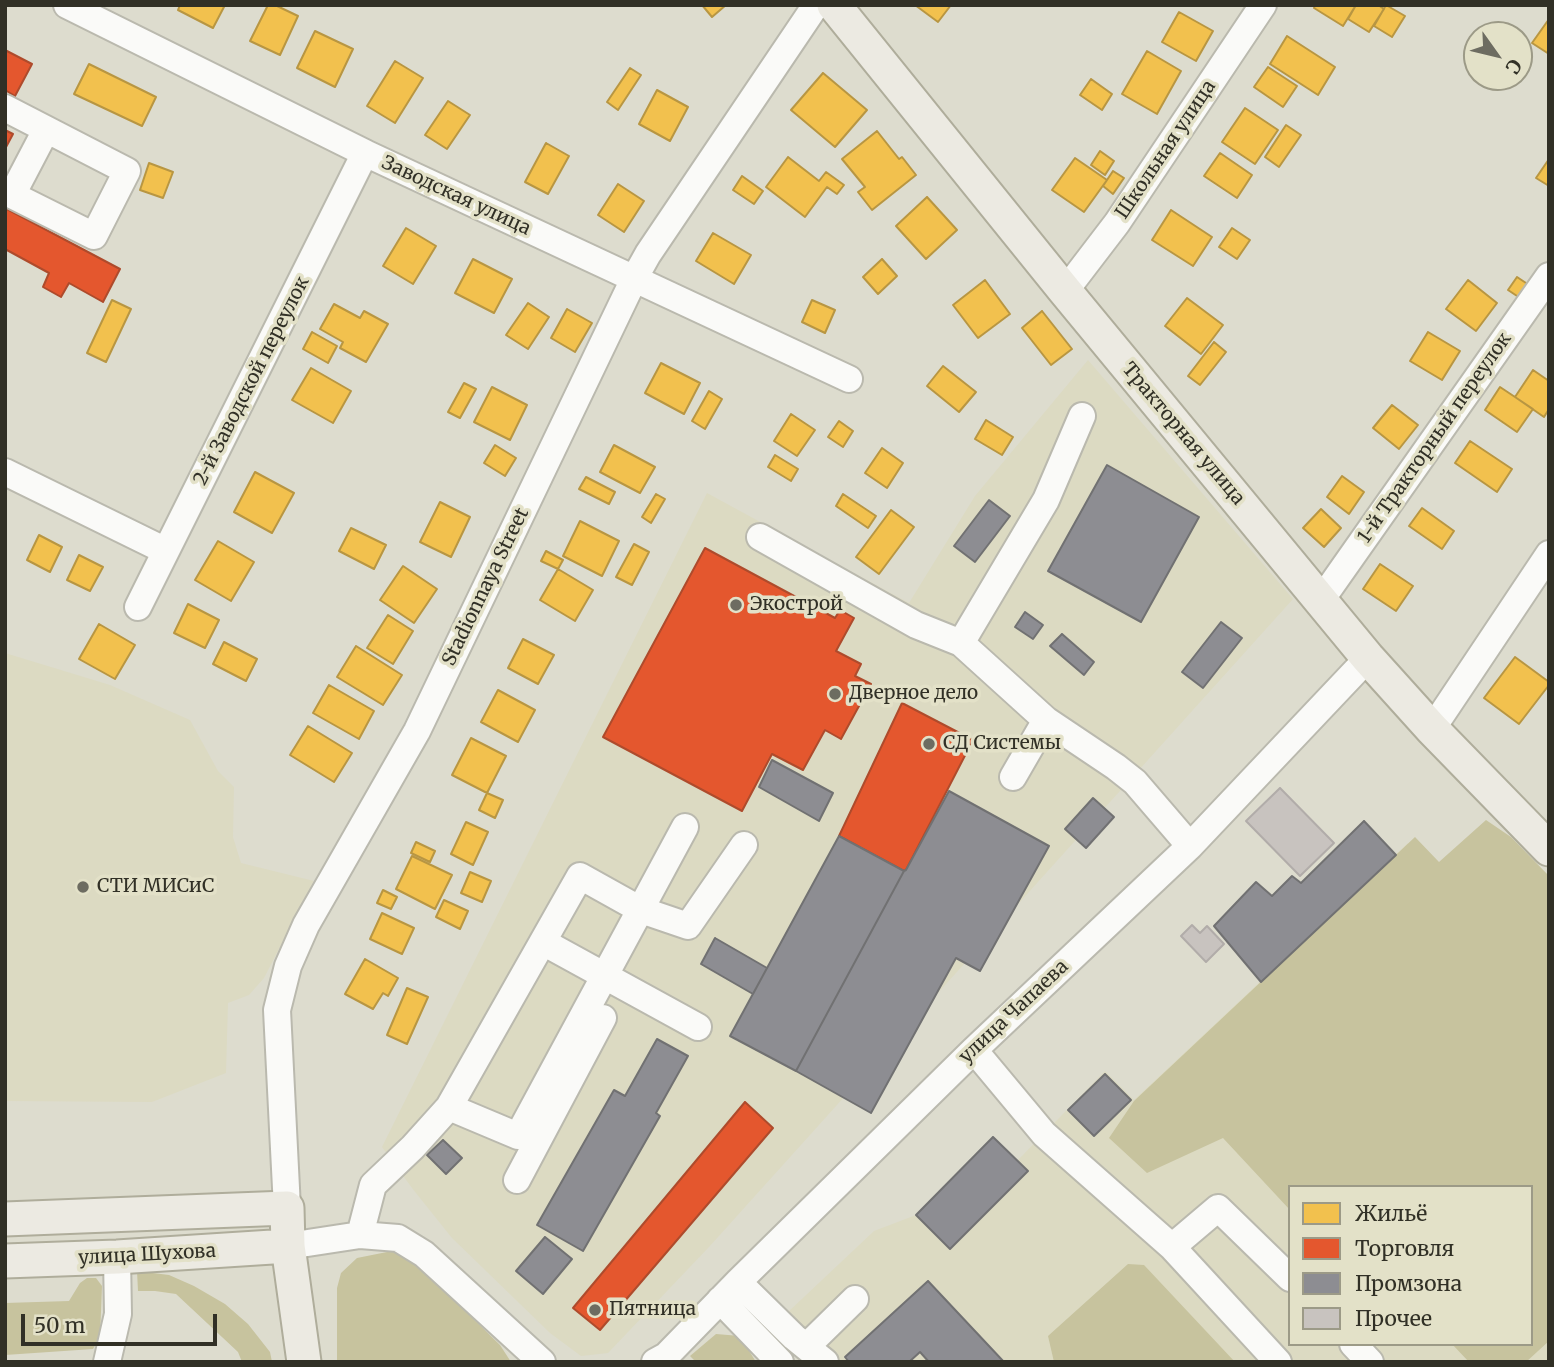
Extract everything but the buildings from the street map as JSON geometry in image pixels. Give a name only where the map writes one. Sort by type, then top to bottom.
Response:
[{"type":"main road","name":"Тракторная улица","points":[[834,5],[1065,291],[1368,658],[1432,729],[1549,849]]},
{"type":"main road","points":[[5,1219],[287,1208],[288,1246],[304,1362]]},
{"type":"main road","name":"улица Шухова","points":[[5,1261],[288,1246]]},
{"type":"street","name":"Заводская улица","points":[[68,5],[365,153],[849,379]]},
{"type":"street","name":"Stadionnaya Street","points":[[287,1208],[277,1010],[288,966],[306,925],[417,730],[634,279],[656,242],[816,5]]},
{"type":"street","name":"Школьная улица","points":[[1065,291],[1117,223],[1264,5]]},
{"type":"street","points":[[5,108],[46,130]]},
{"type":"street","name":"2-й Заводской переулок","points":[[138,607],[365,153]]},
{"type":"street","name":"1-й Тракторный переулок","points":[[1321,600],[1549,276]]},
{"type":"street","points":[[961,643],[1046,500],[1082,416]]},
{"type":"street","points":[[5,472],[166,551]]},
{"type":"street","points":[[760,537],[916,625],[961,643],[1046,720],[1135,782],[1190,846]]},
{"type":"street","points":[[1432,729],[1549,554]]},
{"type":"street","name":"улица Чапаева","points":[[655,1362],[666,1356],[974,1050],[1190,846],[1368,658]]},
{"type":"street","points":[[1013,777],[1046,720]]},
{"type":"street","points":[[517,1180],[527,1140],[610,987],[640,910],[685,827]]},
{"type":"street","points":[[360,1235],[373,1185],[413,1147],[449,1107],[580,876],[640,910],[688,926],[744,845]]},
{"type":"street","points":[[543,942],[610,987],[698,1027]]},
{"type":"street","points":[[974,1050],[1044,1134],[1172,1247],[1278,1362]]},
{"type":"street","points":[[449,1107],[527,1140]]},
{"type":"street","points":[[1172,1247],[1218,1208],[1288,1276]]},
{"type":"street","points":[[288,1246],[360,1235],[398,1238],[424,1254],[542,1362]]},
{"type":"street","points":[[107,1362],[118,1314],[117,1257]]},
{"type":"street","points":[[729,1291],[777,1322],[816,1354],[855,1299]]},
{"type":"street","points":[[729,1291],[780,1362]]},
{"type":"street","points":[[1355,1346],[1370,1362]]},
{"type":"shaded area","points":[[1088,360],[1293,599],[709,1247],[608,1353],[581,1356],[550,1333],[452,1238],[382,1147],[707,493],[909,603],[975,496]]},
{"type":"shaded area","points":[[5,653],[110,685],[190,720],[218,771],[234,787],[233,837],[241,863],[314,881],[264,978],[249,995],[228,1003],[226,1073],[152,1102],[5,1101]]},
{"type":"shaded area","points":[[1486,820],[1511,837],[1549,876],[1549,1341],[1526,1362],[1469,1362],[1454,1346],[1533,1346],[1533,1185],[1288,1185],[1288,1208],[1223,1138],[1147,1173],[1109,1138],[1134,1101],[1415,837],[1439,862]]},
{"type":"shaded area","points":[[1408,843],[1549,986],[1549,1362],[800,1362],[770,1329],[874,1231],[916,1215],[950,1248],[1027,1170],[1017,1161],[1105,1071],[1134,1100]]},
{"type":"shaded area","points":[[392,1251],[420,1266],[500,1345],[511,1362],[337,1362],[337,1288],[341,1273],[357,1258]]},
{"type":"shaded area","points":[[1128,1264],[1144,1265],[1235,1362],[1054,1362],[1048,1336]]},
{"type":"shaded area","points":[[137,1271],[169,1275],[225,1304],[248,1324],[270,1352],[272,1362],[242,1362],[238,1352],[176,1294],[138,1291]]},
{"type":"shaded area","points":[[87,1278],[96,1278],[102,1286],[100,1337],[93,1349],[5,1355],[5,1303],[69,1301],[80,1283]]},
{"type":"shaded area","points":[[716,1334],[740,1336],[756,1362],[696,1362],[690,1356]]},
{"type":"place","name":"Экострой","points":[[736,605]]},
{"type":"place","name":"Дверное дело","points":[[835,694]]},
{"type":"place","name":"СД Системы","points":[[929,744]]},
{"type":"place","name":"СТИ МИСиС","points":[[83,887]]},
{"type":"place","name":"Пятница","points":[[595,1310]]}]
